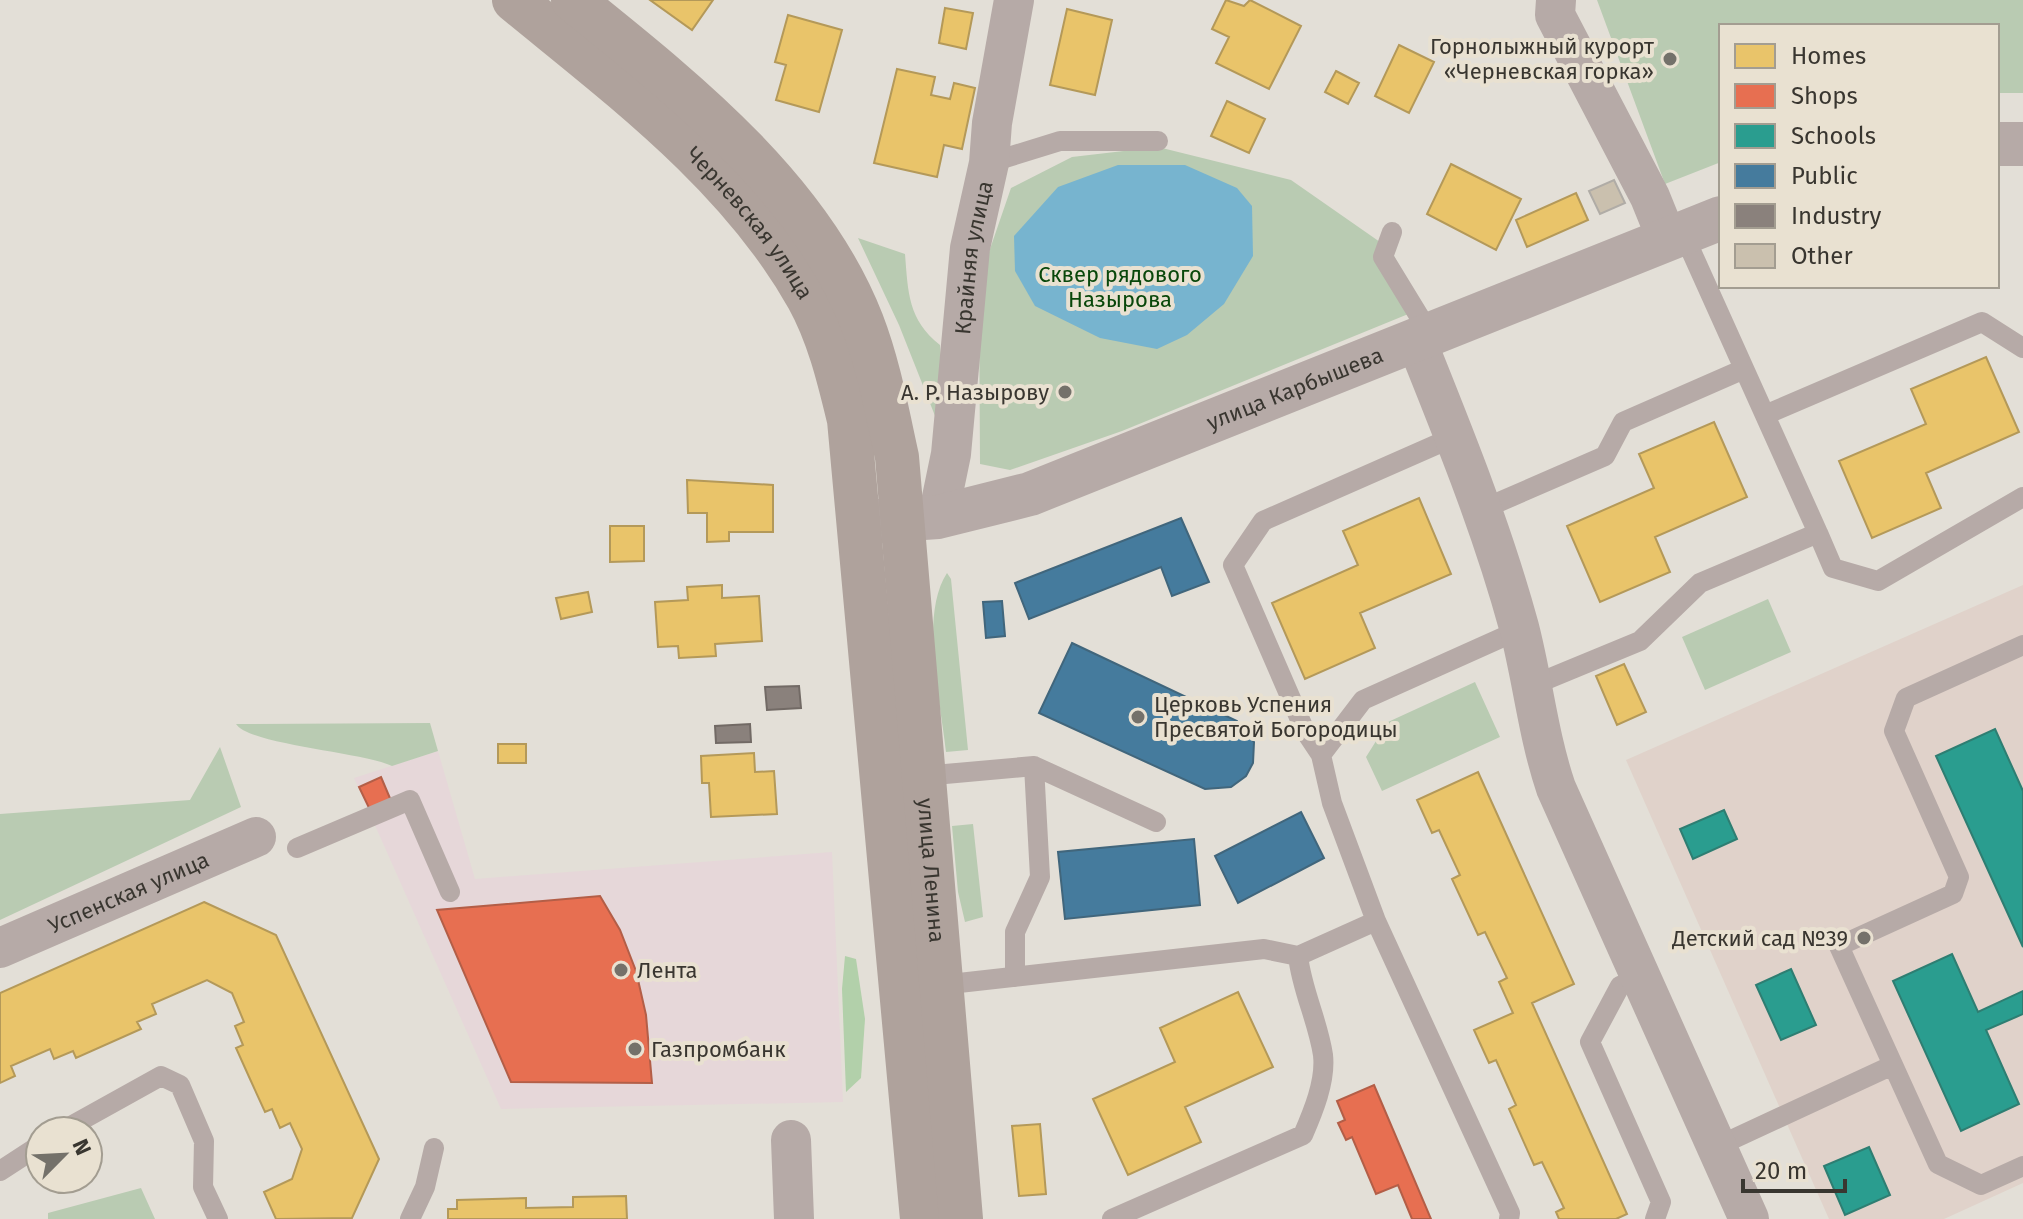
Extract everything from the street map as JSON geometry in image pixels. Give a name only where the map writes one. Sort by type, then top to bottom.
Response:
[{"type":"main road","name":"Черневская улица","points":[[514,0],[667,126],[714,174],[784,260],[809,300],[840,384],[849,420],[900,520]]},
{"type":"main road","name":"Черневская улица","points":[[573,0],[634,49],[739,147],[814,234],[861,320],[877,368],[897,457],[900,520]]},
{"type":"main road","name":"улица Ленина","points":[[900,520],[961,1219]]},
{"type":"main road","name":"улица Ленина","points":[[900,520],[922,1219]]},
{"type":"street","name":"Крайняя улица","points":[[900,520],[951,454],[970,248],[989,163],[992,123],[1014,0]]},
{"type":"street","points":[[1556,0],[1555,15],[1650,197],[1690,230]]},
{"type":"street","points":[[1999,144],[2023,144]]},
{"type":"street","name":"улица Карбышева","points":[[900,520],[1030,494],[1690,230]]},
{"type":"street","points":[[1423,337],[1483,509],[1519,630],[1544,752],[1556,788],[1749,1219]]},
{"type":"street","name":"Успенская улица","points":[[0,948],[256,837]]},
{"type":"street","points":[[791,1140],[794,1219]]},
{"type":"lane","points":[[989,163],[1060,141],[1158,141]]},
{"type":"lane","points":[[1690,230],[1744,369],[1833,568],[1878,581],[2023,497]]},
{"type":"lane","points":[[1392,232],[1383,257],[1423,337]]},
{"type":"lane","points":[[1765,415],[1982,322],[2023,348]]},
{"type":"lane","points":[[1483,509],[1605,456],[1623,422],[1744,369]]},
{"type":"lane","points":[[1456,436],[1263,521],[1233,565],[1305,731],[1321,755],[1332,803],[1376,921],[1510,1213],[1509,1219]]},
{"type":"lane","points":[[1531,686],[1640,641],[1700,583],[1818,533]]},
{"type":"lane","points":[[1321,755],[1363,700],[1519,630]]},
{"type":"lane","points":[[2023,645],[1906,698],[1894,731],[1959,877],[1953,894],[1839,946],[1938,1164],[1981,1185],[2023,1166]]},
{"type":"lane","points":[[1015,977],[1015,932],[1040,877],[1034,766]]},
{"type":"lane","points":[[923,776],[1034,766],[1156,822]]},
{"type":"lane","points":[[297,848],[410,800],[450,892]]},
{"type":"lane","points":[[941,985],[1264,949],[1298,956],[1376,921]]},
{"type":"lane","points":[[1112,1219],[1303,1135],[1316,1106],[1324,1059],[1301,986],[1298,956]]},
{"type":"lane","points":[[1641,977],[1620,986],[1590,1042],[1661,1202],[1655,1219]]},
{"type":"lane","points":[[1716,1147],[1893,1065]]},
{"type":"lane","points":[[91,1115],[161,1076],[180,1085],[204,1141],[203,1187],[218,1219]]},
{"type":"lane","points":[[410,1219],[425,1187],[434,1148]]},
{"type":"lane","points":[[0,1171],[24,1155]]},
{"type":"shaded area","name":"Детский сад №39","points":[[2023,585],[2023,1183],[1944,1219],[1829,1219],[1626,760]]},
{"type":"shaded area","points":[[438,751],[475,879],[832,852],[843,1102],[501,1109],[354,778]]},
{"type":"green space","name":"Горнолыжный курорт «Черневская горка»","points":[[1597,0],[2023,0],[2023,93],[1999,93],[1999,24],[1719,24],[1719,163],[1665,184]]},
{"type":"green space","name":"Сквер рядового Назырова","points":[[1158,147],[1291,180],[1390,249],[1423,308],[1122,431],[1010,470],[980,464],[979,281],[1011,188],[1072,157]]},
{"type":"green space","points":[[858,238],[905,254],[909,293],[916,315],[921,326],[940,345],[947,432],[941,431],[899,325]]},
{"type":"green space","points":[[947,573],[951,579],[968,750],[946,752],[933,635],[934,612]]},
{"type":"green space","points":[[1768,599],[1791,652],[1705,690],[1682,637]]},
{"type":"green space","points":[[1475,682],[1500,737],[1382,791],[1366,757],[1388,722]]},
{"type":"green space","points":[[430,723],[438,751],[392,766],[357,756],[284,743],[245,731],[236,724]]},
{"type":"green space","points":[[220,747],[241,807],[0,920],[0,814],[190,800]]},
{"type":"green space","points":[[973,824],[983,917],[965,922],[958,892],[952,826]]},
{"type":"green space","points":[[845,956],[856,959],[865,1019],[861,1078],[846,1092],[842,989]]},
{"type":"green space","points":[[141,1188],[155,1219],[48,1219],[48,1213]]},
{"type":"water","points":[[1118,165],[1185,165],[1237,188],[1252,206],[1253,256],[1224,304],[1187,335],[1157,349],[1100,338],[1035,306],[1015,271],[1014,236],[1058,187]]},
{"type":"building: Homes","points":[[650,0],[713,0],[692,30]]},
{"type":"building: Homes","points":[[1226,0],[1244,6],[1250,0],[1301,26],[1269,89],[1216,63],[1229,37],[1212,29]]},
{"type":"building: Homes","points":[[945,8],[973,13],[966,49],[939,43]]},
{"type":"building: Homes","points":[[1067,9],[1112,20],[1095,95],[1050,85]]},
{"type":"building: Homes","points":[[788,15],[842,30],[819,112],[776,100],[786,65],[775,62]]},
{"type":"building: Homes","points":[[1399,45],[1434,62],[1409,113],[1375,96]]},
{"type":"building: Homes","points":[[897,69],[935,77],[931,95],[950,99],[954,83],[975,88],[962,149],[944,145],[937,177],[874,163]]},
{"type":"building: Homes","points":[[1336,71],[1359,83],[1348,104],[1325,92]]},
{"type":"building: Homes","points":[[1227,101],[1265,119],[1249,153],[1211,136]]},
{"type":"building: Homes","points":[[1451,164],[1521,199],[1496,250],[1427,214]]},
{"type":"building: Homes","points":[[1576,193],[1588,220],[1527,247],[1516,220]]},
{"type":"building: Homes","points":[[1986,357],[2019,432],[1926,473],[1941,508],[1872,538],[1839,461],[1926,424],[1911,389]]},
{"type":"building: Homes","points":[[1714,422],[1747,497],[1655,537],[1670,572],[1600,602],[1567,526],[1654,488],[1639,454]]},
{"type":"building: Homes","points":[[687,480],[773,485],[773,532],[729,532],[729,541],[707,542],[707,513],[688,513]]},
{"type":"building: Homes","points":[[1419,498],[1451,574],[1360,613],[1375,648],[1305,679],[1272,603],[1358,565],[1343,531]]},
{"type":"building: Homes","points":[[610,526],[644,526],[644,561],[610,562]]},
{"type":"building: Homes","points":[[722,585],[722,598],[759,596],[762,641],[715,644],[716,656],[679,658],[678,646],[658,647],[655,602],[688,600],[687,587]]},
{"type":"building: Homes","points":[[588,592],[592,612],[561,619],[556,598]]},
{"type":"building: Homes","points":[[1624,664],[1646,712],[1617,725],[1596,676]]},
{"type":"building: Homes","points":[[498,744],[526,744],[526,763],[498,763]]},
{"type":"building: Homes","points":[[754,753],[755,772],[774,771],[777,814],[711,817],[709,783],[702,783],[701,756]]},
{"type":"building: Homes","points":[[1478,772],[1574,984],[1532,1003],[1627,1214],[1616,1219],[1559,1219],[1556,1212],[1564,1208],[1542,1162],[1534,1165],[1509,1109],[1516,1105],[1496,1060],[1489,1063],[1474,1030],[1513,1013],[1499,982],[1507,978],[1485,932],[1478,935],[1452,879],[1460,875],[1439,830],[1432,833],[1417,800]]},
{"type":"building: Homes","points":[[204,902],[276,935],[379,1159],[352,1218],[276,1219],[264,1192],[292,1179],[302,1149],[290,1123],[280,1128],[272,1109],[265,1112],[236,1048],[243,1045],[235,1026],[244,1022],[232,993],[207,980],[152,1004],[156,1014],[137,1022],[141,1029],[76,1058],[73,1051],[54,1059],[50,1049],[11,1066],[15,1076],[0,1083],[0,993]]},
{"type":"building: Homes","points":[[1238,992],[1273,1067],[1185,1107],[1201,1142],[1128,1175],[1093,1099],[1175,1062],[1160,1028]]},
{"type":"building: Homes","points":[[1040,1124],[1046,1194],[1019,1196],[1012,1126]]},
{"type":"building: Homes","points":[[626,1196],[627,1219],[448,1219],[448,1209],[457,1209],[457,1200],[526,1198],[526,1208],[573,1207],[573,1197]]},
{"type":"building: Shops","points":[[381,777],[392,803],[371,812],[359,787]]},
{"type":"building: Shops","points":[[600,896],[620,930],[636,971],[646,1015],[652,1083],[511,1082],[437,910]]},
{"type":"building: Shops","points":[[1374,1085],[1431,1219],[1412,1219],[1398,1185],[1376,1194],[1352,1137],[1346,1140],[1338,1123],[1345,1120],[1337,1101]]},
{"type":"building: Schools","points":[[1995,729],[2023,791],[2023,947],[1936,756]]},
{"type":"building: Schools","points":[[1724,810],[1737,839],[1693,859],[1680,829]]},
{"type":"building: Schools","points":[[1952,954],[1978,1012],[2023,991],[2023,1014],[1986,1030],[2019,1104],[1961,1131],[1893,981]]},
{"type":"building: Schools","points":[[1791,969],[1816,1025],[1781,1040],[1756,985]]},
{"type":"building: Schools","points":[[1869,1147],[1890,1195],[1845,1215],[1824,1166]]},
{"type":"building: Public","points":[[1181,518],[1209,582],[1172,596],[1161,567],[1029,619],[1015,583]]},
{"type":"building: Public","points":[[1002,601],[1005,636],[986,638],[983,602]]},
{"type":"building: Public","name":"Церковь Успения Пресвятой Богородицы","points":[[1072,643],[1237,721],[1254,742],[1253,763],[1246,776],[1231,787],[1205,789],[1039,713]]},
{"type":"building: Public","points":[[1301,812],[1324,858],[1238,903],[1215,856]]},
{"type":"building: Public","points":[[1194,839],[1200,905],[1065,919],[1058,852]]},
{"type":"building: Industry","points":[[799,686],[801,708],[767,710],[765,687]]},
{"type":"building: Industry","points":[[750,724],[751,742],[716,743],[715,726]]},
{"type":"building: Other","points":[[1614,180],[1625,203],[1600,214],[1589,191]]},
{"type":"place","name":"Горнолыжный курорт «Черневская горка»","points":[[1670,59]]},
{"type":"place","name":"А. Р. Назырову","points":[[1065,392]]},
{"type":"place","name":"Церковь Успения Пресвятой Богородицы","points":[[1138,717]]},
{"type":"place","name":"Детский сад №39","points":[[1864,938]]},
{"type":"place","name":"Лента","points":[[621,970]]},
{"type":"place","name":"Газпромбанк","points":[[635,1049]]}]
